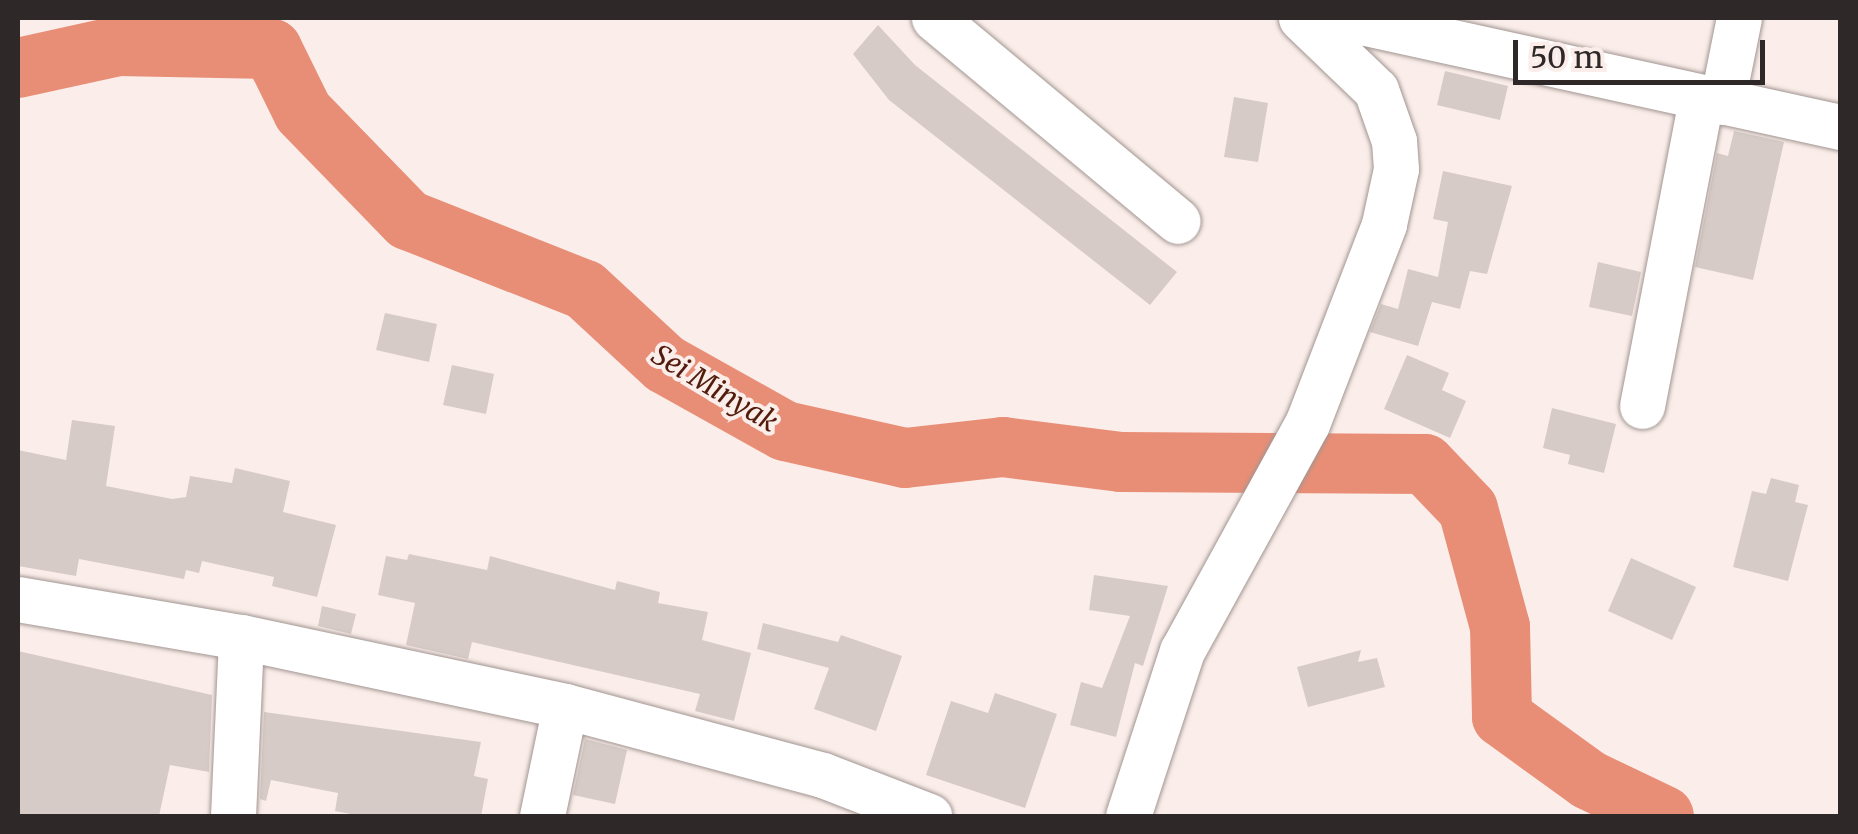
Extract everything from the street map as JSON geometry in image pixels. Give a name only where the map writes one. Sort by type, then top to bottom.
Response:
[{"type":"street","points":[[934,18],[1178,221]]},
{"type":"street","points":[[1128,816],[1182,650],[1276,490],[1307,424],[1384,224],[1396,168],[1390,126],[1376,90],[1301,18]]},
{"type":"street","points":[[1343,18],[1431,25],[1712,100],[1840,127]]},
{"type":"street","points":[[1642,406],[1712,100],[1739,18]]},
{"type":"street","points":[[18,599],[241,637],[564,706],[823,775],[929,816]]},
{"type":"street","points":[[233,816],[241,637]]},
{"type":"street","points":[[542,816],[564,706]]},
{"type":"building","points":[[878,25],[915,65],[1177,272],[1150,305],[889,100],[853,54]]},
{"type":"building","points":[[1445,71],[1508,86],[1500,120],[1437,105]]},
{"type":"building","points":[[1234,97],[1268,103],[1258,162],[1224,157]]},
{"type":"building","points":[[1734,131],[1784,142],[1753,280],[1695,267],[1717,153],[1728,156]]},
{"type":"building","points":[[1443,171],[1512,186],[1487,274],[1470,271],[1460,309],[1432,302],[1418,346],[1370,332],[1381,304],[1398,309],[1408,269],[1438,277],[1448,222],[1433,219]]},
{"type":"building","points":[[1598,262],[1641,272],[1632,316],[1589,307]]},
{"type":"building","points":[[385,313],[437,324],[429,362],[376,350]]},
{"type":"building","points":[[1407,355],[1449,373],[1442,390],[1466,401],[1450,438],[1384,409]]},
{"type":"building","points":[[452,365],[494,374],[486,414],[443,405]]},
{"type":"building","points":[[1552,408],[1616,424],[1604,473],[1568,464],[1570,455],[1543,448]]},
{"type":"building","points":[[72,420],[115,426],[106,486],[172,499],[186,497],[190,476],[232,483],[235,468],[290,481],[283,512],[336,525],[317,597],[272,586],[274,577],[202,561],[199,573],[186,570],[184,579],[79,559],[76,576],[18,566],[18,450],[66,460]]},
{"type":"building","points":[[1771,478],[1799,485],[1795,502],[1808,505],[1788,581],[1733,567],[1752,491],[1766,494]]},
{"type":"building","points":[[409,554],[487,570],[490,556],[615,590],[617,581],[660,592],[658,603],[708,612],[702,640],[751,653],[734,721],[695,711],[700,694],[472,642],[468,659],[406,645],[415,603],[378,595],[386,556],[407,560]]},
{"type":"building","points":[[1631,558],[1696,587],[1672,640],[1608,611]]},
{"type":"building","points":[[1094,575],[1168,586],[1143,666],[1135,663],[1116,737],[1070,725],[1081,682],[1102,688],[1130,616],[1089,610]]},
{"type":"building","points":[[322,606],[356,614],[351,634],[318,626]]},
{"type":"building","points":[[763,623],[838,642],[841,635],[902,656],[876,731],[814,709],[829,668],[757,649]]},
{"type":"building","points":[[1361,650],[1358,662],[1377,658],[1385,687],[1308,707],[1297,667]]},
{"type":"building","points":[[18,651],[212,695],[209,772],[170,765],[159,816],[18,816]]},
{"type":"building","points":[[995,693],[1057,714],[1025,808],[926,775],[951,701],[988,713]]},
{"type":"building","points":[[264,712],[481,742],[474,776],[488,779],[481,816],[362,816],[335,811],[338,793],[271,780],[266,801],[260,799]]},
{"type":"building","points":[[585,739],[627,750],[615,804],[573,795]]},
{"type":"waterway","name":"Sei Minyak","points":[[18,68],[118,46],[272,49],[303,112],[408,220],[585,290],[665,364],[785,431],[905,458],[1003,447],[1121,462],[1425,464],[1468,509],[1500,627],[1502,717],[1589,780],[1664,816]]}]
